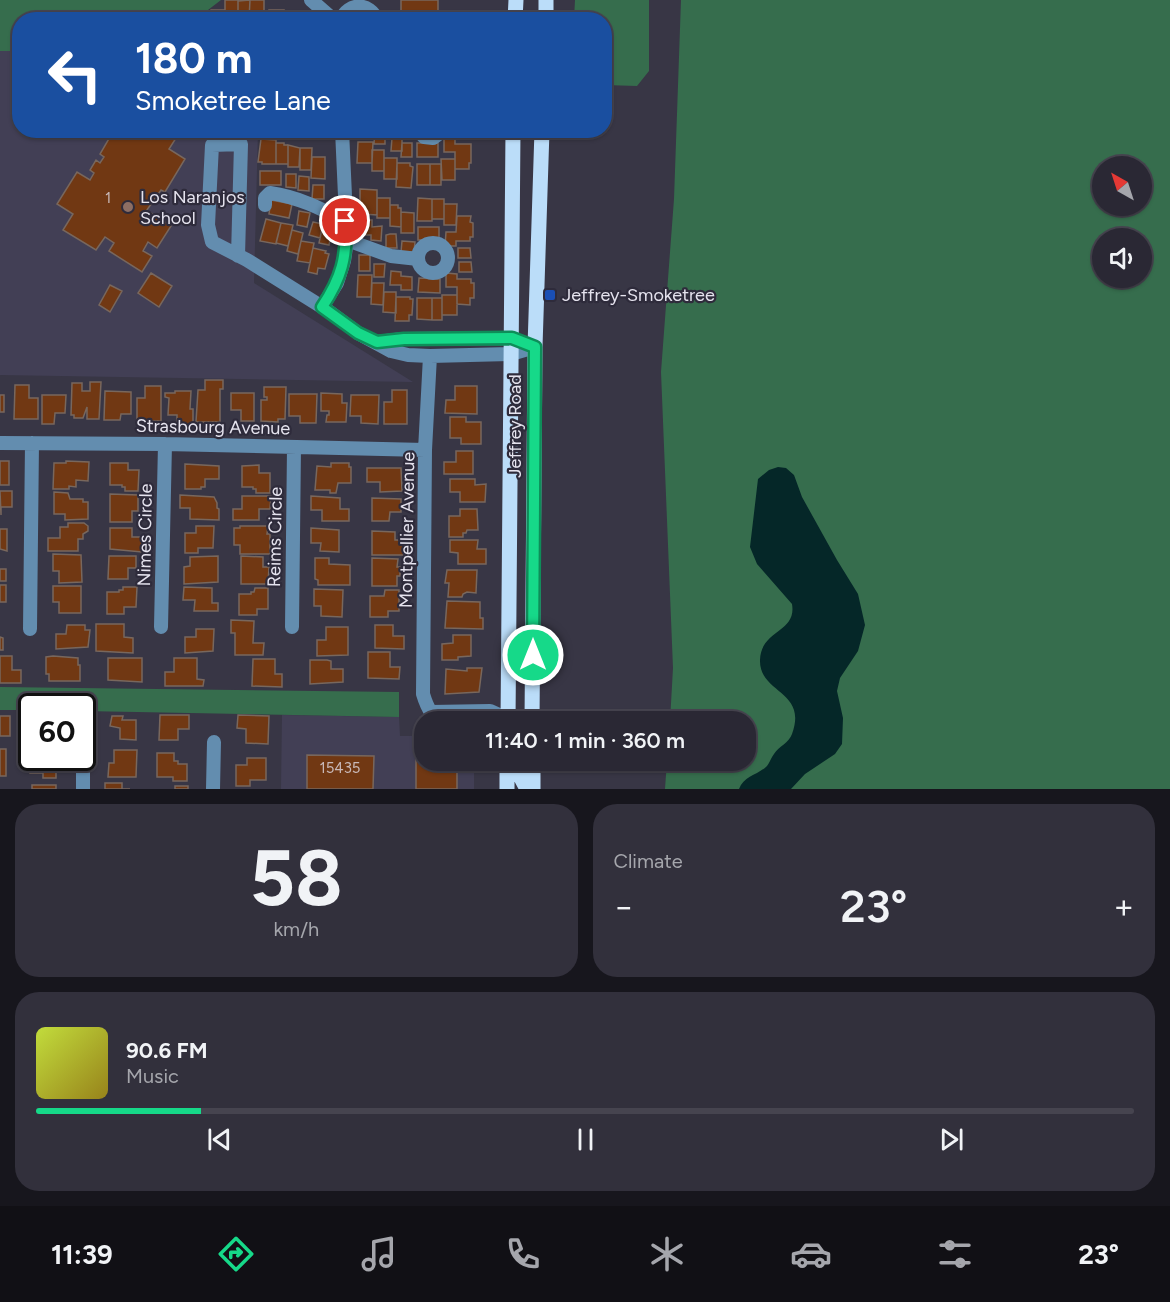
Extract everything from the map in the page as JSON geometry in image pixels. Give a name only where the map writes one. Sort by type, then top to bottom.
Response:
[{"type":"main road","name":"Jeffrey Road","points":[[511,711],[513,138]]},
{"type":"main road","name":"Jeffrey Road","points":[[532,711],[535,347],[542,138]]},
{"type":"main road","points":[[507,771],[507,789]]},
{"type":"main road","points":[[520,771],[520,776],[527,789]]},
{"type":"main road","points":[[532,771],[532,789]]},
{"type":"street","points":[[311,0],[324,12]]},
{"type":"street","points":[[346,12],[353,6],[365,7],[370,12]]},
{"type":"street","points":[[322,307],[337,283],[344,261],[347,240],[342,138]]},
{"type":"street","points":[[238,256],[241,144],[212,145],[208,225],[212,242],[391,351],[408,355],[430,356],[511,354],[535,347]]},
{"type":"street","points":[[265,205],[265,198],[270,193],[290,196],[345,221]]},
{"type":"street","points":[[347,240],[391,256],[418,259]]},
{"type":"street","points":[[377,342],[404,339],[512,338],[535,347]]},
{"type":"street","name":"Montpellier Avenue","points":[[428,708],[423,694],[425,450],[430,356]]},
{"type":"street","name":"Strasbourg Avenue","points":[[0,443],[425,450]]},
{"type":"street","points":[[30,629],[32,443]]},
{"type":"street","name":"Nimes Circle","points":[[161,627],[165,444]]},
{"type":"street","name":"Reims Circle","points":[[292,627],[294,447]]},
{"type":"street","points":[[428,708],[490,711]]},
{"type":"street","points":[[213,789],[214,742]]},
{"type":"street","points":[[83,771],[83,789]]},
{"type":"shaded area","name":"Los Naranjos School","points":[[0,51],[12,51],[12,138],[258,138],[254,283],[413,382],[0,375]]},
{"type":"shaded area","points":[[778,467],[786,468],[794,475],[802,497],[858,594],[865,625],[858,651],[840,678],[837,691],[843,718],[842,744],[835,754],[805,774],[791,789],[739,789],[744,781],[767,766],[776,751],[789,740],[795,720],[794,709],[789,700],[767,680],[760,660],[766,642],[789,621],[792,604],[757,564],[750,547],[758,479],[769,470]]},
{"type":"shaded area","points":[[282,715],[399,717],[400,736],[414,736],[414,771],[474,771],[474,789],[281,789]]},
{"type":"green space","points":[[0,0],[221,0],[208,12],[12,12],[12,51],[0,51]]},
{"type":"green space","points":[[575,0],[649,0],[649,71],[637,86],[612,85],[612,12],[574,12]]},
{"type":"green space","points":[[681,0],[1170,0],[1170,789],[665,789],[666,771],[756,771],[756,711],[671,711],[673,668],[661,372],[674,199]]},
{"type":"green space","points":[[0,687],[399,692],[399,717],[96,711],[96,693],[18,693],[18,710],[0,710]]},
{"type":"building","points":[[225,0],[238,0],[238,12],[225,12]]},
{"type":"building","points":[[250,0],[249,12],[238,12],[238,1]]},
{"type":"building","points":[[250,0],[264,0],[264,12],[249,12]]},
{"type":"building","points":[[401,0],[438,0],[438,12],[401,12]]},
{"type":"building","points":[[211,10],[225,10],[225,12],[210,12]]},
{"type":"building","points":[[269,10],[284,10],[284,12],[269,12]]},
{"type":"building","points":[[109,138],[176,138],[169,149],[185,159],[165,192],[161,190],[144,214],[148,217],[151,213],[171,226],[157,248],[148,242],[143,251],[152,256],[142,272],[109,251],[114,243],[105,237],[96,250],[63,230],[73,214],[57,204],[77,172],[90,180],[94,173],[90,170],[96,160],[100,163],[104,157],[100,154]]},
{"type":"building","points":[[374,138],[385,138],[385,144],[374,144]]},
{"type":"building","points":[[392,138],[402,138],[402,151],[391,151]]},
{"type":"building","points":[[261,139],[276,140],[276,164],[258,162]]},
{"type":"building","points":[[444,139],[455,139],[455,144],[471,144],[469,169],[455,169],[455,152],[444,152]]},
{"type":"building","points":[[358,142],[373,142],[372,163],[357,163]]},
{"type":"building","points":[[276,143],[288,145],[288,164],[276,164]]},
{"type":"building","points":[[402,143],[412,143],[412,157],[401,157]]},
{"type":"building","points":[[417,143],[438,143],[438,157],[417,157]]},
{"type":"building","points":[[288,145],[300,148],[299,167],[288,167]]},
{"type":"building","points":[[300,148],[312,148],[311,170],[300,170]]},
{"type":"building","points":[[372,150],[384,150],[384,171],[372,171]]},
{"type":"building","points":[[312,157],[325,157],[325,179],[311,178]]},
{"type":"building","points":[[384,158],[397,158],[397,179],[384,179]]},
{"type":"building","points":[[441,159],[455,159],[455,180],[442,180]]},
{"type":"building","points":[[397,163],[410,163],[413,167],[411,188],[396,187]]},
{"type":"building","points":[[417,164],[430,164],[430,185],[417,185]]},
{"type":"building","points":[[430,164],[441,164],[441,185],[430,185]]},
{"type":"building","points":[[260,171],[281,171],[281,185],[260,185]]},
{"type":"building","points":[[286,174],[296,174],[296,188],[286,187]]},
{"type":"building","points":[[299,176],[309,177],[309,191],[298,190]]},
{"type":"building","points":[[313,185],[324,185],[324,199],[312,199]]},
{"type":"building","points":[[360,189],[377,190],[377,215],[360,212]]},
{"type":"building","points":[[377,198],[390,198],[390,218],[377,218]]},
{"type":"building","points":[[418,198],[432,199],[432,221],[417,221]]},
{"type":"building","points":[[432,199],[444,199],[444,219],[432,219]]},
{"type":"building","points":[[271,200],[292,204],[289,218],[269,214]]},
{"type":"building","points":[[444,204],[457,204],[456,225],[444,225]]},
{"type":"building","points":[[390,205],[398,205],[398,208],[401,208],[401,227],[390,226]]},
{"type":"building","points":[[299,211],[310,213],[307,227],[297,225]]},
{"type":"building","points":[[401,212],[414,213],[414,233],[401,233]]},
{"type":"building","points":[[457,216],[471,216],[473,237],[470,237],[470,241],[456,241],[456,246],[445,246],[446,232],[456,232]]},
{"type":"building","points":[[266,219],[281,223],[276,244],[260,241]]},
{"type":"building","points":[[361,220],[372,220],[372,227],[382,226],[381,241],[371,240],[371,235],[361,235]]},
{"type":"building","points":[[313,222],[323,224],[320,238],[309,235]]},
{"type":"building","points":[[281,223],[293,225],[288,246],[276,243]]},
{"type":"building","points":[[418,227],[439,227],[439,240],[418,240]]},
{"type":"building","points":[[322,229],[332,231],[329,245],[319,243]]},
{"type":"building","points":[[292,230],[303,233],[298,254],[287,251]]},
{"type":"building","points":[[396,234],[397,248],[386,248],[386,235]]},
{"type":"building","points":[[301,241],[314,243],[310,263],[297,261]]},
{"type":"building","points":[[402,241],[415,242],[414,252],[401,252]]},
{"type":"building","points":[[313,248],[329,254],[325,269],[318,268],[317,274],[308,272]]},
{"type":"building","points":[[458,248],[470,248],[471,258],[458,258]]},
{"type":"building","points":[[359,255],[370,255],[370,271],[359,271]]},
{"type":"building","points":[[459,262],[471,262],[472,272],[459,272]]},
{"type":"building","points":[[374,264],[385,264],[384,277],[374,277]]},
{"type":"building","points":[[391,271],[401,272],[401,276],[412,277],[412,290],[401,290],[401,285],[390,285]]},
{"type":"building","points":[[151,273],[172,286],[159,307],[138,293]]},
{"type":"building","points":[[446,273],[457,274],[457,279],[471,279],[471,283],[474,283],[474,298],[470,298],[470,305],[457,304],[457,287],[446,287]]},
{"type":"building","points":[[358,275],[372,275],[371,297],[357,297]]},
{"type":"building","points":[[419,278],[440,279],[440,293],[418,292]]},
{"type":"building","points":[[372,283],[384,283],[383,305],[371,304]]},
{"type":"building","points":[[110,285],[122,291],[110,312],[99,305]]},
{"type":"building","points":[[384,292],[396,292],[396,313],[383,312]]},
{"type":"building","points":[[442,295],[457,295],[457,315],[442,315]]},
{"type":"building","points":[[396,297],[413,299],[412,315],[409,315],[409,321],[395,321]]},
{"type":"building","points":[[417,298],[432,298],[432,320],[417,319]]},
{"type":"building","points":[[432,298],[442,298],[442,320],[432,320]]},
{"type":"building","points":[[205,380],[223,380],[223,389],[220,389],[220,422],[196,422],[198,390],[205,390]]},
{"type":"building","points":[[90,382],[101,382],[99,419],[87,419],[87,407],[83,418],[74,418],[74,415],[71,415],[72,383],[82,383],[82,391],[90,391]]},
{"type":"building","points":[[15,385],[29,385],[29,398],[38,398],[38,419],[14,419]]},
{"type":"building","points":[[145,386],[161,386],[161,421],[137,421],[137,398],[145,398]]},
{"type":"building","points":[[455,386],[477,386],[477,414],[445,413],[446,400],[455,400]]},
{"type":"building","points":[[264,387],[286,387],[285,419],[278,419],[278,422],[261,421],[261,400],[267,400],[267,397],[264,397]]},
{"type":"building","points":[[392,390],[407,390],[407,424],[384,424],[384,402],[392,402]]},
{"type":"building","points":[[105,391],[131,392],[131,414],[121,414],[120,420],[104,420]]},
{"type":"building","points":[[175,391],[191,391],[190,409],[193,409],[193,425],[177,425],[177,415],[168,415],[169,398],[165,397],[165,393],[175,393]]},
{"type":"building","points":[[231,393],[254,393],[254,421],[241,421],[241,410],[231,410]]},
{"type":"building","points":[[321,393],[342,394],[342,403],[347,403],[346,422],[326,422],[329,411],[321,411]]},
{"type":"building","points":[[289,394],[317,394],[316,423],[300,423],[300,416],[289,416]]},
{"type":"building","points":[[0,395],[4,395],[4,412],[0,412]]},
{"type":"building","points":[[42,395],[66,395],[65,413],[55,413],[54,424],[42,424]]},
{"type":"building","points":[[351,395],[379,395],[378,424],[361,423],[361,416],[350,416]]},
{"type":"building","points":[[450,417],[466,417],[466,422],[481,422],[481,444],[461,444],[461,438],[450,438]]},
{"type":"building","points":[[456,451],[473,451],[473,474],[444,474],[444,462],[456,462]]},
{"type":"building","points":[[0,461],[9,461],[9,485],[0,485]]},
{"type":"building","points":[[66,461],[89,462],[88,481],[76,480],[76,487],[53,489],[54,463],[66,463]]},
{"type":"building","points":[[110,463],[128,463],[128,470],[139,470],[138,491],[125,491],[122,485],[110,485]]},
{"type":"building","points":[[331,463],[349,463],[351,483],[338,483],[336,493],[330,493],[330,490],[315,490],[317,466],[331,467]]},
{"type":"building","points":[[185,464],[219,466],[219,479],[205,479],[205,487],[201,489],[185,489]]},
{"type":"building","points":[[259,465],[259,473],[270,473],[270,493],[256,493],[253,487],[242,487],[242,466]]},
{"type":"building","points":[[367,468],[401,468],[402,491],[380,492],[380,482],[367,482]]},
{"type":"building","points":[[450,479],[475,479],[475,485],[486,484],[485,502],[460,502],[460,492],[450,492]]},
{"type":"building","points":[[0,491],[12,491],[12,507],[1,507],[1,515]]},
{"type":"building","points":[[54,492],[68,493],[70,499],[83,499],[83,502],[88,502],[88,519],[65,520],[65,514],[54,514]]},
{"type":"building","points":[[110,494],[138,495],[138,511],[132,511],[132,522],[110,522]]},
{"type":"building","points":[[180,495],[214,497],[219,509],[219,520],[190,519],[190,508],[180,508]]},
{"type":"building","points":[[242,496],[271,496],[270,509],[259,509],[259,520],[233,520],[233,509],[242,509]]},
{"type":"building","points":[[311,496],[340,498],[340,509],[349,509],[349,521],[322,521],[322,510],[311,510]]},
{"type":"building","points":[[372,498],[401,499],[401,512],[390,512],[389,521],[372,521]]},
{"type":"building","points":[[460,509],[477,509],[478,530],[467,530],[463,533],[463,537],[449,537],[449,516],[460,516]]},
{"type":"building","points":[[68,523],[84,523],[88,526],[83,539],[78,539],[78,551],[48,551],[48,538],[60,538],[60,527],[68,527]]},
{"type":"building","points":[[196,526],[214,526],[213,548],[198,548],[198,553],[185,553],[185,533],[196,533]]},
{"type":"building","points":[[240,526],[268,526],[270,554],[240,554],[240,545],[234,545],[234,528],[240,528]]},
{"type":"building","points":[[110,528],[132,528],[132,537],[142,537],[142,552],[110,549]]},
{"type":"building","points":[[311,528],[339,530],[339,552],[320,551],[321,543],[311,543]]},
{"type":"building","points":[[0,529],[7,529],[7,551],[0,549]]},
{"type":"building","points":[[372,531],[395,532],[395,540],[405,540],[405,555],[372,555]]},
{"type":"building","points":[[450,540],[478,540],[477,549],[486,549],[486,564],[458,564],[458,553],[450,552]]},
{"type":"building","points":[[53,554],[81,555],[82,582],[59,583],[59,571],[53,571]]},
{"type":"building","points":[[109,556],[136,556],[136,568],[128,568],[128,579],[108,579]]},
{"type":"building","points":[[218,556],[218,582],[184,584],[184,567],[190,566],[190,557]]},
{"type":"building","points":[[241,556],[263,557],[263,567],[269,567],[268,584],[241,584]]},
{"type":"building","points":[[315,558],[329,558],[329,564],[350,565],[350,585],[318,585],[318,580],[315,579]]},
{"type":"building","points":[[372,558],[398,559],[397,567],[400,567],[400,576],[397,576],[397,586],[372,586]]},
{"type":"building","points":[[0,569],[6,569],[6,581],[0,581]]},
{"type":"building","points":[[447,570],[477,570],[476,593],[467,592],[462,597],[448,597],[449,583],[445,583]]},
{"type":"building","points":[[0,585],[6,585],[6,602],[0,602]]},
{"type":"building","points":[[53,586],[81,586],[81,613],[59,613],[59,602],[53,602]]},
{"type":"building","points":[[123,587],[137,587],[136,607],[124,607],[124,614],[107,614],[107,592],[119,592],[123,590]]},
{"type":"building","points":[[184,587],[212,588],[212,603],[218,603],[218,611],[194,611],[195,600],[183,600]]},
{"type":"building","points":[[255,588],[268,588],[268,609],[257,609],[257,615],[239,615],[239,594],[251,594]]},
{"type":"building","points":[[314,589],[343,590],[342,617],[321,616],[321,606],[314,606]]},
{"type":"building","points":[[385,590],[399,590],[399,611],[388,611],[388,617],[370,617],[370,596],[384,596]]},
{"type":"building","points":[[447,601],[480,602],[483,629],[445,628]]},
{"type":"building","points":[[231,620],[254,621],[253,643],[264,643],[263,655],[235,655],[235,633],[231,633]]},
{"type":"building","points":[[96,624],[124,624],[124,637],[133,638],[133,653],[96,651]]},
{"type":"building","points":[[67,625],[85,625],[85,630],[90,630],[88,647],[56,649],[56,634],[66,634]]},
{"type":"building","points":[[375,625],[393,625],[393,636],[404,636],[404,649],[375,648]]},
{"type":"building","points":[[326,627],[348,627],[348,655],[317,656],[317,640],[326,640]]},
{"type":"building","points":[[196,629],[214,629],[213,651],[185,653],[185,637],[196,637]]},
{"type":"building","points":[[453,635],[471,635],[471,656],[458,657],[458,660],[442,660],[442,644],[453,643]]},
{"type":"building","points":[[0,637],[3,638],[3,650],[0,650]]},
{"type":"building","points":[[368,652],[390,652],[390,667],[400,667],[399,679],[368,678]]},
{"type":"building","points":[[0,656],[12,656],[12,670],[21,670],[21,683],[0,683]]},
{"type":"building","points":[[46,657],[78,658],[80,681],[49,681],[49,674],[46,674]]},
{"type":"building","points":[[108,658],[142,658],[142,682],[108,680]]},
{"type":"building","points":[[174,658],[197,658],[197,679],[204,680],[203,686],[165,686],[165,672],[174,672]]},
{"type":"building","points":[[253,659],[275,659],[275,674],[282,674],[282,687],[252,686]]},
{"type":"building","points":[[310,660],[331,661],[331,669],[343,669],[343,682],[310,684]]},
{"type":"building","points":[[467,668],[482,668],[479,692],[445,694],[446,669],[467,671]]},
{"type":"building","points":[[160,715],[189,715],[189,729],[178,729],[178,740],[159,740]]},
{"type":"building","points":[[238,715],[269,716],[268,744],[246,743],[246,729],[237,728]]},
{"type":"building","points":[[0,716],[10,716],[10,736],[0,736]]},
{"type":"building","points":[[112,716],[123,716],[122,720],[136,720],[136,740],[120,739],[120,728],[110,726]]},
{"type":"building","points":[[0,749],[6,749],[6,776],[0,776]]},
{"type":"building","points":[[114,750],[137,750],[136,777],[108,777],[109,763],[114,763]]},
{"type":"building","points":[[157,753],[174,753],[174,761],[178,761],[178,764],[187,764],[187,781],[173,781],[173,777],[157,777]]},
{"type":"building","points":[[307,755],[374,756],[373,789],[307,789]]},
{"type":"building","points":[[247,758],[266,758],[266,780],[250,780],[250,786],[236,786],[236,765],[247,765]]},
{"type":"building","points":[[30,771],[56,771],[56,778],[43,778],[43,773],[30,773]]},
{"type":"building","points":[[416,771],[457,771],[457,789],[416,789]]},
{"type":"building","points":[[105,783],[122,783],[122,789],[105,789]]},
{"type":"building","points":[[32,785],[56,785],[56,789],[32,789]]},
{"type":"building","points":[[175,786],[188,786],[188,789],[175,789]]},
{"type":"place","name":"Los Naranjos School","points":[[128,207]]},
{"type":"place","name":"Jeffrey-Smoketree","points":[[550,295]]},
{"type":"route","points":[[345,221],[347,240],[344,261],[337,283],[322,307],[358,333],[377,342],[404,339],[512,338],[535,347],[533,655]]}]
